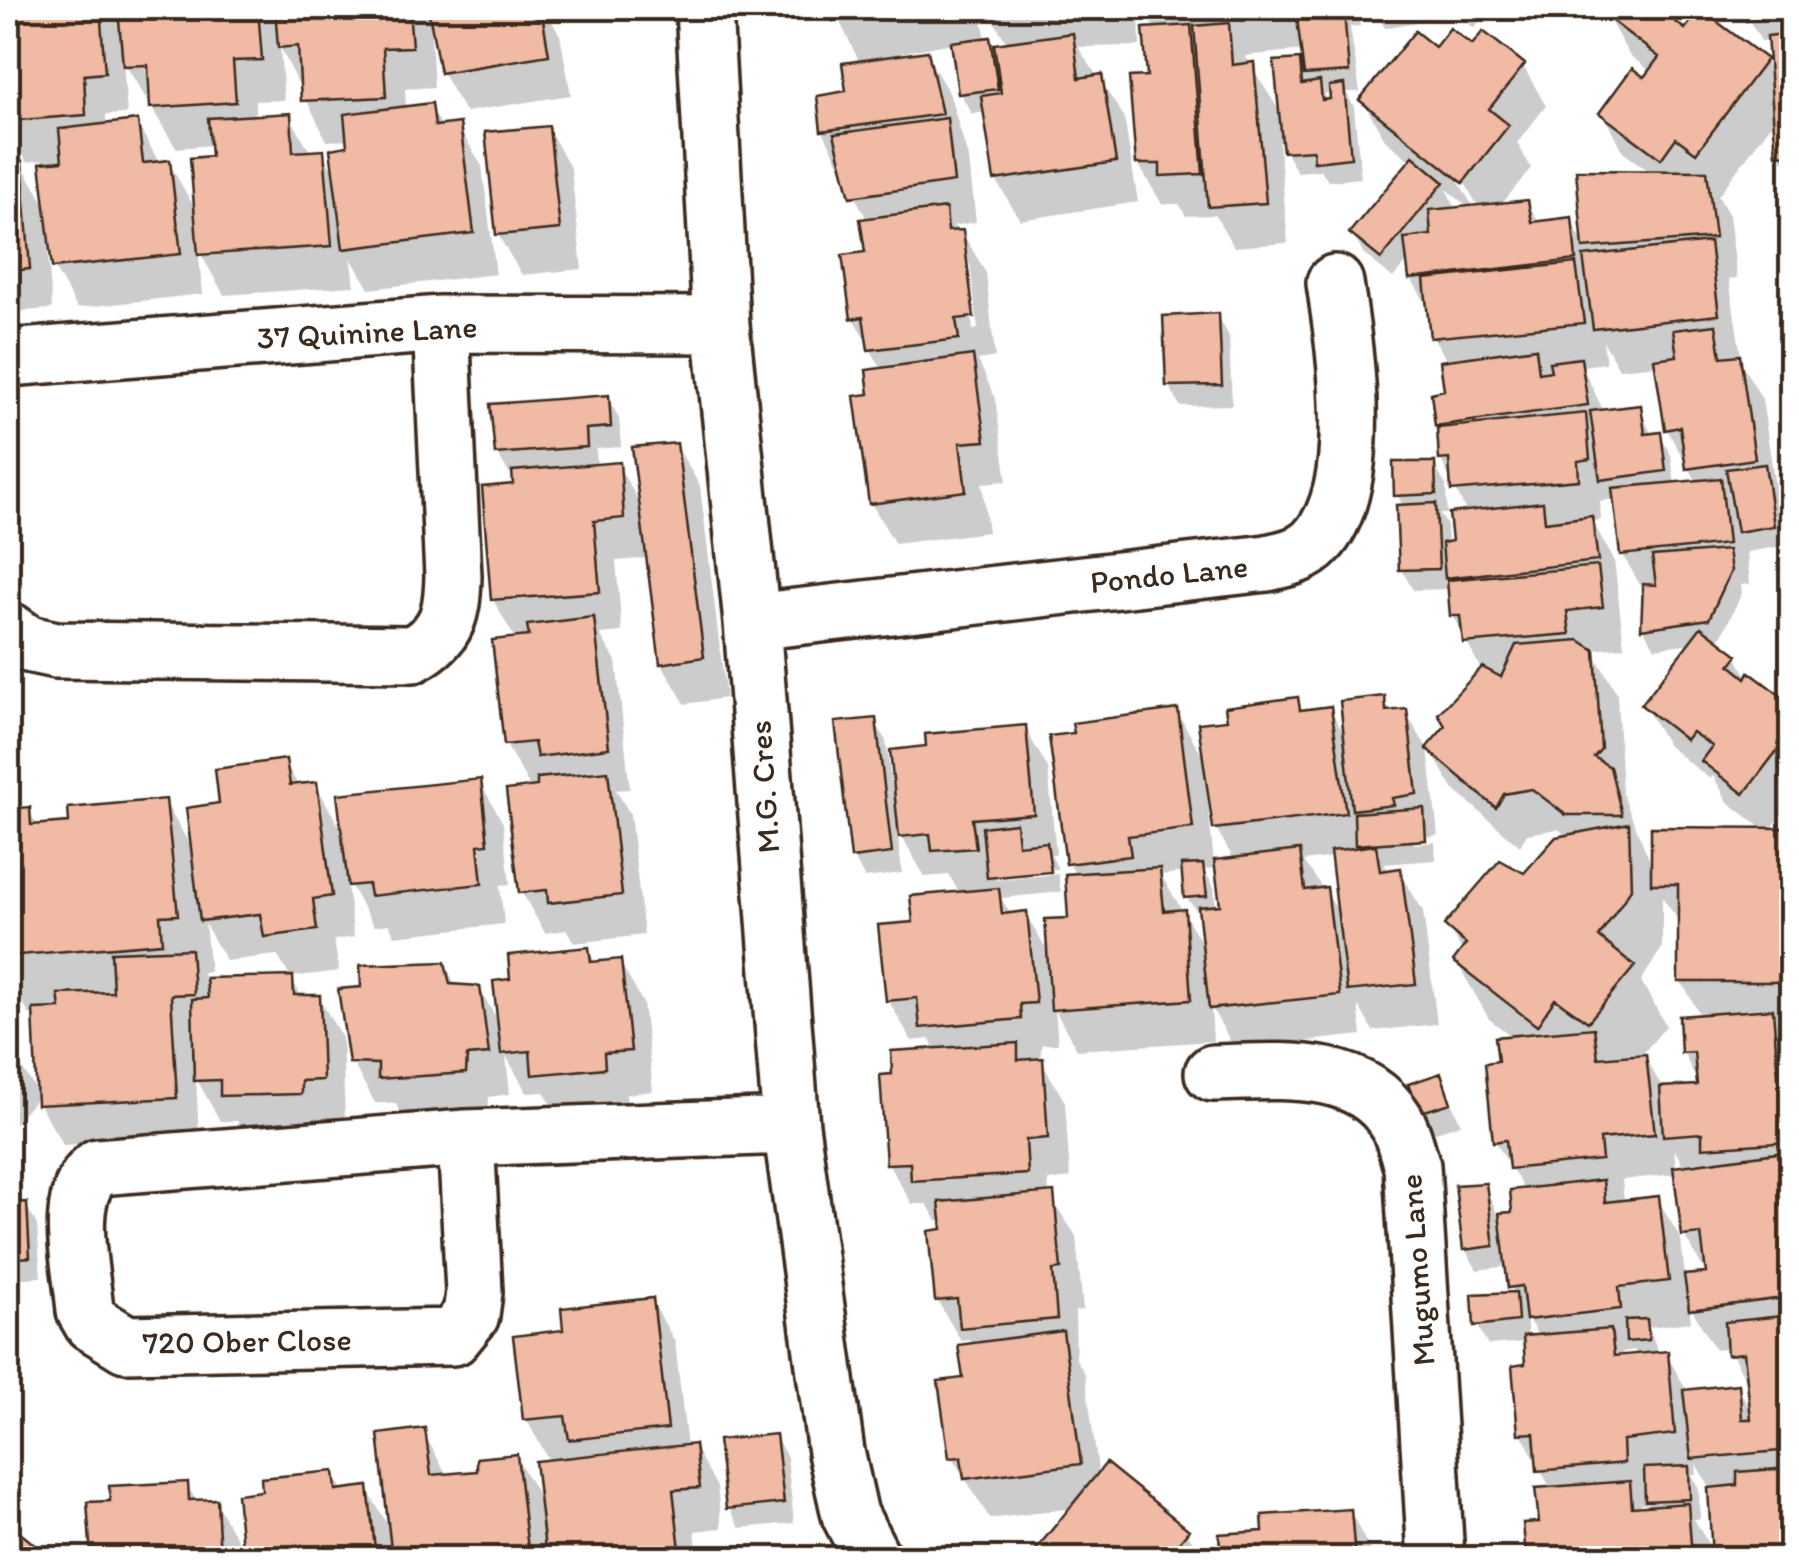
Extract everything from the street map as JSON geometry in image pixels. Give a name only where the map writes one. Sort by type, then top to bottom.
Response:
[{"type":"street","name":"M.G. Cres","points":[[704,8],[721,326],[752,622],[791,1126],[836,1452],[850,1515],[872,1558]]},
{"type":"street","name":"Pondo Lane","points":[[752,622],[1266,563],[1296,556],[1317,541],[1336,507],[1349,454],[1336,282]]},
{"type":"street","name":"37 Quinine Lane","points":[[10,357],[441,324],[721,326]]},
{"type":"street","points":[[8,630],[28,644],[56,650],[414,654],[433,643],[444,632],[452,608],[441,324]]},
{"type":"street","name":"Mugumo Lane","points":[[1213,1072],[1312,1071],[1341,1079],[1396,1120],[1412,1166],[1436,1558]]},
{"type":"street","points":[[466,1138],[791,1126]]},
{"type":"street","name":"720 Ober Close","points":[[466,1138],[474,1292],[472,1315],[453,1337],[126,1344],[108,1336],[85,1311],[76,1202],[88,1174],[98,1166],[466,1138]]},
{"type":"building","points":[[8,8],[100,8],[105,73],[84,75],[86,115],[8,121]]},
{"type":"building","points":[[118,8],[258,8],[262,60],[233,61],[236,102],[150,108],[148,65],[123,66]]},
{"type":"building","points":[[275,8],[409,8],[412,47],[383,48],[386,97],[301,101],[298,46],[278,48]]},
{"type":"building","points":[[428,8],[541,8],[549,55],[440,73]]},
{"type":"building","points":[[830,8],[906,8],[833,21]]},
{"type":"building","points":[[1204,8],[1282,8],[1283,10],[1205,18]]},
{"type":"building","points":[[1289,8],[1340,8],[1299,15],[1289,14]]},
{"type":"building","points":[[1608,8],[1657,8],[1685,29],[1700,9],[1767,59],[1696,153],[1676,138],[1661,159],[1599,113],[1632,68],[1644,77],[1659,57],[1603,14]]},
{"type":"building","points":[[1746,8],[1792,8],[1792,18],[1746,21]]},
{"type":"building","points":[[1344,11],[1349,72],[1304,75],[1297,18]]},
{"type":"building","points":[[1229,23],[1232,65],[1254,62],[1266,203],[1208,207],[1194,26]]},
{"type":"building","points":[[1191,25],[1203,174],[1160,176],[1160,164],[1136,164],[1129,77],[1147,76],[1143,28]]},
{"type":"building","points":[[1450,28],[1472,45],[1483,31],[1525,64],[1489,109],[1509,125],[1463,183],[1359,100],[1415,31],[1435,47]]},
{"type":"building","points":[[1073,33],[1079,78],[1102,74],[1116,162],[994,180],[981,96],[1001,93],[994,44]]},
{"type":"building","points":[[1792,33],[1792,154],[1776,155],[1767,36]]},
{"type":"building","points":[[990,37],[998,89],[958,94],[951,42]]},
{"type":"building","points":[[928,51],[942,114],[821,131],[817,96],[846,91],[842,63]]},
{"type":"building","points":[[1300,59],[1302,84],[1320,81],[1322,100],[1330,99],[1329,86],[1344,84],[1351,158],[1314,162],[1313,150],[1283,152],[1274,61]]},
{"type":"building","points":[[432,103],[435,126],[460,123],[474,233],[343,249],[330,149],[347,146],[344,114]]},
{"type":"building","points":[[291,113],[293,152],[324,150],[332,246],[198,255],[190,158],[211,156],[208,118]]},
{"type":"building","points":[[947,118],[954,182],[850,197],[834,134]]},
{"type":"building","points":[[138,120],[143,163],[170,160],[181,254],[52,268],[40,163],[62,161],[59,129]]},
{"type":"building","points":[[549,126],[560,229],[496,235],[485,132]]},
{"type":"building","points":[[1413,156],[1444,182],[1381,259],[1349,233]]},
{"type":"building","points":[[8,161],[22,161],[30,269],[8,271]]},
{"type":"building","points":[[1576,170],[1707,171],[1715,238],[1583,248]]},
{"type":"building","points":[[1528,200],[1532,222],[1572,217],[1576,260],[1409,279],[1404,238],[1431,235],[1429,210]]},
{"type":"building","points":[[946,208],[948,231],[963,230],[974,317],[956,319],[959,339],[868,350],[863,317],[851,319],[842,255],[865,252],[860,219]]},
{"type":"building","points":[[1710,242],[1719,315],[1593,329],[1583,256]]},
{"type":"building","points":[[1576,263],[1584,323],[1430,338],[1424,279]]},
{"type":"building","points":[[1219,313],[1222,385],[1166,386],[1163,316]]},
{"type":"building","points":[[1716,325],[1721,357],[1740,355],[1755,459],[1686,469],[1680,427],[1665,430],[1654,359],[1677,356],[1673,330]]},
{"type":"building","points":[[1536,348],[1539,373],[1551,371],[1549,362],[1581,358],[1588,405],[1435,426],[1431,393],[1444,390],[1440,361]]},
{"type":"building","points":[[973,355],[985,441],[960,443],[966,491],[869,504],[854,396],[869,394],[866,370]]},
{"type":"building","points":[[609,395],[611,427],[586,429],[587,447],[495,454],[490,404]]},
{"type":"building","points":[[1641,405],[1645,434],[1661,432],[1666,471],[1600,480],[1590,411]]},
{"type":"building","points":[[1586,413],[1590,459],[1578,461],[1579,480],[1451,491],[1449,459],[1439,460],[1437,428]]},
{"type":"building","points":[[677,443],[704,657],[660,664],[632,447]]},
{"type":"building","points":[[620,462],[624,518],[594,521],[600,592],[491,600],[482,487],[513,484],[512,471]]},
{"type":"building","points":[[1393,462],[1435,462],[1436,494],[1394,496]]},
{"type":"building","points":[[1765,464],[1774,526],[1737,532],[1726,469]]},
{"type":"building","points":[[1721,478],[1728,544],[1620,555],[1612,488]]},
{"type":"building","points":[[1543,502],[1545,522],[1592,516],[1598,561],[1445,578],[1442,543],[1452,541],[1449,513]]},
{"type":"building","points":[[1436,503],[1439,569],[1399,570],[1396,505]]},
{"type":"building","points":[[1728,550],[1731,571],[1709,619],[1641,629],[1643,584],[1656,585],[1652,556]]},
{"type":"building","points":[[1598,566],[1603,607],[1567,611],[1570,634],[1463,643],[1460,616],[1450,616],[1447,580]]},
{"type":"building","points":[[594,617],[609,748],[537,757],[534,742],[504,745],[492,640],[529,636],[527,625]]},
{"type":"building","points":[[1701,627],[1738,655],[1730,665],[1746,678],[1749,672],[1792,704],[1792,731],[1744,794],[1701,761],[1712,746],[1692,732],[1686,740],[1641,705]]},
{"type":"building","points":[[1579,640],[1595,650],[1601,749],[1594,757],[1610,767],[1622,815],[1566,815],[1532,789],[1504,794],[1496,808],[1426,748],[1445,726],[1438,714],[1482,667],[1501,677],[1516,645]]},
{"type":"building","points":[[1385,696],[1386,711],[1407,709],[1417,794],[1392,798],[1394,805],[1352,810],[1340,701]]},
{"type":"building","points":[[1298,697],[1300,710],[1331,706],[1346,813],[1213,829],[1198,723],[1227,720],[1225,707]]},
{"type":"building","points":[[1178,709],[1193,828],[1128,836],[1131,856],[1066,864],[1049,736],[1074,733],[1072,723]]},
{"type":"building","points":[[876,718],[892,853],[851,858],[835,722]]},
{"type":"building","points":[[1026,725],[1034,814],[972,819],[976,848],[932,851],[930,834],[899,837],[890,750],[926,746],[925,734]]},
{"type":"building","points":[[286,759],[290,785],[317,782],[332,896],[313,899],[317,930],[264,937],[260,914],[200,921],[186,808],[219,803],[215,769]]},
{"type":"building","points":[[608,771],[622,895],[548,903],[547,890],[519,893],[506,790],[537,786],[537,778]]},
{"type":"building","points":[[481,779],[488,844],[478,845],[482,884],[370,896],[368,884],[348,886],[337,794]]},
{"type":"building","points":[[166,799],[178,915],[160,916],[162,943],[8,956],[8,809],[30,807],[31,825],[69,822],[68,808]]},
{"type":"building","points":[[1424,808],[1426,840],[1355,845],[1354,813]]},
{"type":"building","points":[[1016,823],[1018,845],[1047,842],[1051,872],[987,878],[982,827]]},
{"type":"building","points":[[1629,823],[1631,889],[1599,937],[1635,966],[1588,1022],[1555,999],[1537,1026],[1453,961],[1466,944],[1444,925],[1500,860],[1524,873],[1556,837]]},
{"type":"building","points":[[1651,827],[1792,828],[1792,982],[1678,982],[1678,884],[1651,884]]},
{"type":"building","points":[[1376,845],[1380,871],[1401,868],[1416,984],[1347,991],[1330,851]]},
{"type":"building","points":[[1300,850],[1305,890],[1327,887],[1340,995],[1209,1009],[1198,907],[1220,905],[1214,860]]},
{"type":"building","points":[[1203,864],[1207,896],[1184,898],[1181,865]]},
{"type":"building","points":[[1160,868],[1164,911],[1185,909],[1191,1000],[1051,1010],[1045,919],[1068,918],[1065,874]]},
{"type":"building","points":[[999,888],[1002,914],[1027,911],[1036,1003],[1020,1004],[1021,1019],[920,1028],[917,998],[886,1001],[878,925],[913,922],[910,896]]},
{"type":"building","points":[[589,947],[591,962],[621,959],[631,1051],[604,1053],[605,1068],[532,1075],[530,1051],[501,1054],[493,981],[510,979],[508,955]]},
{"type":"building","points":[[191,949],[194,994],[171,995],[177,1098],[37,1105],[33,1009],[60,1008],[58,994],[113,992],[111,952]]},
{"type":"building","points":[[445,962],[450,984],[480,986],[489,1054],[467,1056],[466,1073],[378,1079],[378,1064],[349,1063],[338,989],[361,987],[360,965]]},
{"type":"building","points":[[293,976],[294,995],[320,995],[323,1080],[301,1081],[301,1094],[220,1096],[220,1080],[194,1081],[192,999],[208,998],[206,978]]},
{"type":"building","points":[[1773,1009],[1780,1101],[1792,1101],[1792,1142],[1702,1148],[1702,1133],[1663,1136],[1660,1087],[1697,1085],[1694,1052],[1681,1053],[1679,1016]]},
{"type":"building","points":[[1594,1028],[1598,1058],[1646,1054],[1655,1134],[1600,1139],[1602,1160],[1509,1169],[1506,1140],[1493,1142],[1485,1063],[1498,1061],[1495,1037]]},
{"type":"building","points":[[1018,1043],[1018,1060],[1043,1058],[1048,1138],[1026,1140],[1028,1174],[911,1181],[910,1163],[886,1164],[880,1075],[892,1074],[891,1051]]},
{"type":"building","points":[[1441,1073],[1451,1103],[1418,1113],[1408,1084]]},
{"type":"building","points":[[1792,1151],[1792,1297],[1689,1310],[1684,1275],[1706,1273],[1701,1234],[1682,1236],[1673,1167]]},
{"type":"building","points":[[1603,1180],[1605,1202],[1659,1196],[1669,1281],[1619,1287],[1621,1309],[1526,1320],[1522,1286],[1508,1288],[1499,1213],[1512,1212],[1510,1190]]},
{"type":"building","points":[[1486,1183],[1494,1246],[1463,1250],[1455,1185]]},
{"type":"building","points":[[1054,1192],[1061,1269],[1053,1270],[1057,1319],[960,1328],[957,1299],[935,1301],[928,1231],[942,1229],[939,1202]]},
{"type":"building","points":[[27,1202],[30,1257],[8,1259],[8,1203]]},
{"type":"building","points":[[1516,1292],[1518,1321],[1474,1326],[1472,1294]]},
{"type":"building","points":[[653,1298],[668,1429],[569,1440],[565,1416],[523,1420],[513,1336],[563,1330],[561,1308]]},
{"type":"building","points":[[1792,1315],[1792,1450],[1691,1459],[1683,1390],[1739,1384],[1742,1419],[1751,1419],[1744,1353],[1727,1355],[1725,1322]]},
{"type":"building","points":[[1647,1319],[1649,1340],[1626,1342],[1625,1320]]},
{"type":"building","points":[[1611,1329],[1614,1356],[1668,1351],[1675,1434],[1623,1440],[1624,1463],[1537,1471],[1534,1433],[1518,1434],[1512,1366],[1525,1364],[1523,1336]]},
{"type":"building","points":[[1063,1331],[1081,1464],[964,1479],[961,1457],[949,1458],[938,1381],[963,1378],[958,1345]]},
{"type":"building","points":[[425,1428],[431,1475],[477,1471],[477,1458],[517,1454],[529,1558],[460,1558],[460,1554],[392,1558],[378,1434]]},
{"type":"building","points":[[776,1434],[784,1503],[726,1509],[718,1440]]},
{"type":"building","points":[[695,1444],[700,1488],[673,1490],[681,1558],[546,1558],[535,1461]]},
{"type":"building","points":[[1106,1463],[1189,1530],[1170,1553],[1176,1558],[1029,1558]]},
{"type":"building","points":[[1689,1466],[1690,1499],[1645,1501],[1644,1468]]},
{"type":"building","points":[[1792,1468],[1792,1558],[1712,1558],[1708,1488],[1737,1485],[1737,1472]]},
{"type":"building","points":[[334,1471],[336,1490],[368,1486],[376,1558],[243,1558],[237,1494],[262,1491],[261,1478]]},
{"type":"building","points":[[1630,1481],[1632,1507],[1688,1503],[1692,1558],[1526,1558],[1523,1523],[1539,1522],[1535,1488]]},
{"type":"building","points":[[188,1482],[189,1500],[217,1499],[220,1558],[91,1558],[87,1502],[110,1501],[109,1486]]},
{"type":"building","points":[[1351,1509],[1355,1558],[1201,1558],[1201,1550],[1220,1549],[1219,1534],[1263,1531],[1262,1515]]},
{"type":"building","points":[[8,1523],[51,1558],[8,1558]]}]
